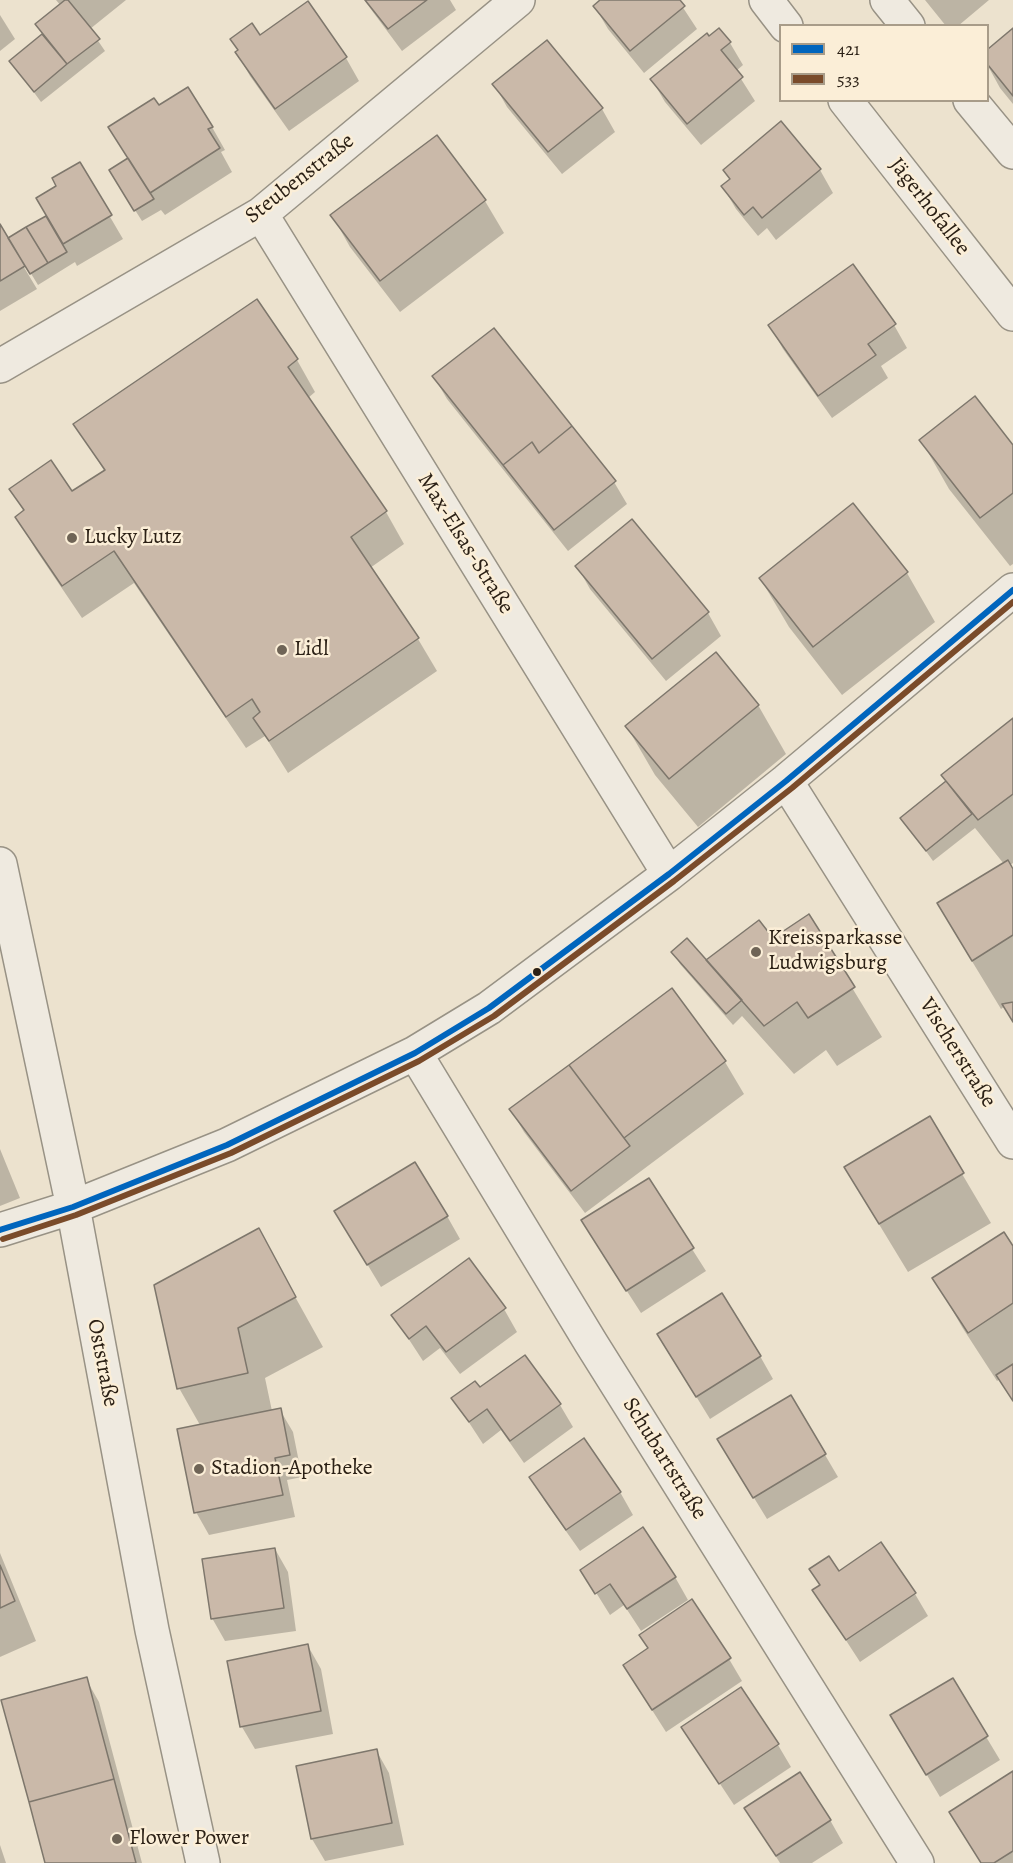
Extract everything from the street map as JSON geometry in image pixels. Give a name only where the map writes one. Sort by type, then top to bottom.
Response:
[{"type":"street","name":"Steubenstraße","points":[[0,366],[261,214],[518,0]]},
{"type":"street","points":[[766,0],[784,24]]},
{"type":"street","points":[[887,0],[906,24]]},
{"type":"street","name":"Jägerhofallee","points":[[847,102],[1013,314]]},
{"type":"street","points":[[972,102],[1013,152]]},
{"type":"street","name":"Max-Elsas-Straße","points":[[261,214],[669,874]]},
{"type":"street","points":[[0,1230],[73,1206],[227,1145],[415,1053],[489,1008],[669,874],[786,781],[1013,590]]},
{"type":"street","name":"Vischerstraße","points":[[786,781],[1013,1142]]},
{"type":"street","name":"Oststraße","points":[[0,864],[73,1206],[144,1590],[203,1863]]},
{"type":"street","name":"Schubartstraße","points":[[415,1053],[591,1343],[917,1863]]},
{"type":"building","points":[[68,0],[100,39],[67,64],[35,24]]},
{"type":"building","points":[[365,0],[427,0],[388,29]]},
{"type":"building","points":[[600,0],[680,0],[685,6],[630,51],[593,6]]},
{"type":"building","points":[[308,1],[347,57],[275,109],[235,52],[238,50],[230,39],[252,23],[260,35]]},
{"type":"building","points":[[719,28],[731,42],[721,50],[743,77],[687,124],[650,79],[707,33],[709,36]]},
{"type":"building","points":[[1013,28],[1013,96],[989,66],[989,48]]},
{"type":"building","points":[[42,34],[67,64],[34,92],[9,61]]},
{"type":"building","points":[[547,40],[603,108],[548,152],[492,84]]},
{"type":"building","points":[[188,87],[213,127],[208,129],[220,148],[150,193],[108,127],[154,98],[159,105]]},
{"type":"building","points":[[781,121],[821,169],[762,218],[753,207],[744,215],[721,186],[730,179],[723,170]]},
{"type":"building","points":[[437,135],[486,200],[380,281],[330,215]]},
{"type":"building","points":[[128,158],[154,199],[134,211],[109,170]]},
{"type":"building","points":[[80,162],[112,215],[63,244],[36,198],[56,186],[52,178]]},
{"type":"building","points":[[46,216],[67,252],[48,263],[26,227]]},
{"type":"building","points":[[0,224],[25,266],[0,281]]},
{"type":"building","points":[[26,227],[48,263],[30,274],[8,238]]},
{"type":"building","points":[[853,264],[896,324],[868,344],[876,355],[818,396],[768,325]]},
{"type":"building","points":[[257,299],[298,359],[288,367],[387,511],[351,537],[419,638],[269,741],[253,718],[260,712],[252,699],[226,717],[114,551],[62,586],[15,517],[24,510],[9,489],[51,460],[72,491],[105,470],[73,424]]},
{"type":"building","points":[[494,328],[572,426],[539,453],[532,442],[503,465],[432,376]]},
{"type":"building","points":[[975,396],[1013,445],[1013,493],[980,518],[919,440]]},
{"type":"building","points":[[572,426],[616,481],[554,530],[503,465],[532,442],[539,453]]},
{"type":"building","points":[[853,503],[908,572],[813,647],[759,578]]},
{"type":"building","points":[[632,519],[709,612],[652,659],[575,566]]},
{"type":"building","points":[[716,652],[759,705],[669,779],[625,726]]},
{"type":"building","points":[[1013,718],[1013,794],[978,820],[941,775]]},
{"type":"building","points":[[946,781],[972,814],[926,851],[900,818]]},
{"type":"building","points":[[1008,860],[1013,869],[1013,935],[972,961],[937,903]]},
{"type":"building","points":[[809,914],[855,987],[808,1018],[797,1002],[764,1026],[706,960],[759,920],[773,938]]},
{"type":"building","points":[[687,938],[742,1000],[726,1014],[671,952]]},
{"type":"building","points":[[672,988],[726,1061],[624,1138],[569,1065]]},
{"type":"building","points":[[1013,1002],[1013,1022],[1002,1004]]},
{"type":"building","points":[[569,1065],[630,1146],[571,1191],[509,1109]]},
{"type":"building","points":[[930,1116],[964,1173],[879,1224],[844,1167]]},
{"type":"building","points":[[415,1162],[448,1216],[367,1265],[334,1211]]},
{"type":"building","points":[[649,1178],[694,1248],[626,1291],[581,1220]]},
{"type":"building","points":[[259,1228],[296,1297],[238,1328],[248,1373],[177,1389],[154,1285]]},
{"type":"building","points":[[1004,1232],[1013,1246],[1013,1303],[968,1333],[932,1278]]},
{"type":"building","points":[[469,1258],[506,1308],[446,1352],[426,1326],[409,1339],[391,1315]]},
{"type":"building","points":[[722,1293],[761,1356],[696,1397],[657,1334]]},
{"type":"building","points":[[525,1355],[561,1404],[510,1441],[487,1409],[469,1422],[451,1398],[475,1381],[480,1387]]},
{"type":"building","points":[[1013,1364],[1013,1401],[996,1375]]},
{"type":"building","points":[[791,1395],[826,1454],[753,1498],[717,1439]]},
{"type":"building","points":[[281,1408],[290,1455],[275,1458],[283,1495],[194,1513],[177,1429]]},
{"type":"building","points":[[584,1438],[621,1492],[566,1530],[529,1477]]},
{"type":"building","points":[[643,1527],[676,1577],[627,1609],[610,1584],[595,1594],[580,1570]]},
{"type":"building","points":[[881,1542],[916,1593],[846,1640],[812,1590],[820,1585],[809,1569],[829,1556],[839,1571]]},
{"type":"building","points":[[275,1548],[284,1608],[211,1619],[202,1559]]},
{"type":"building","points":[[0,1565],[15,1601],[0,1608]]},
{"type":"building","points":[[692,1599],[731,1658],[652,1710],[623,1665],[648,1648],[639,1635]]},
{"type":"building","points":[[308,1644],[321,1711],[240,1727],[227,1661]]},
{"type":"building","points":[[87,1677],[114,1779],[29,1802],[1,1700]]},
{"type":"building","points":[[953,1678],[988,1736],[926,1775],[890,1715]]},
{"type":"building","points":[[741,1687],[779,1744],[719,1784],[681,1727]]},
{"type":"building","points":[[377,1749],[392,1823],[311,1839],[296,1766]]},
{"type":"building","points":[[1013,1771],[1013,1851],[994,1863],[981,1863],[949,1812]]},
{"type":"building","points":[[800,1772],[831,1820],[776,1856],[744,1808]]},
{"type":"building","points":[[114,1779],[136,1863],[45,1863],[29,1802]]},
{"type":"transit line","name":"421","points":[[0,1230],[73,1207],[227,1145],[415,1053],[489,1008],[669,874],[786,781],[1013,590]]},
{"type":"transit line","name":"533","points":[[3,1239],[76,1215],[231,1153],[419,1061],[494,1016],[674,881],[792,788],[1013,602]]},
{"type":"place","name":"Lucky Lutz","points":[[72,538]]},
{"type":"place","name":"Lidl","points":[[282,650]]},
{"type":"place","name":"Kreissparkasse Ludwigsburg","points":[[756,952]]},
{"type":"place","name":"Stadion-Apotheke","points":[[199,1469]]},
{"type":"place","name":"Flower Power","points":[[117,1839]]}]
